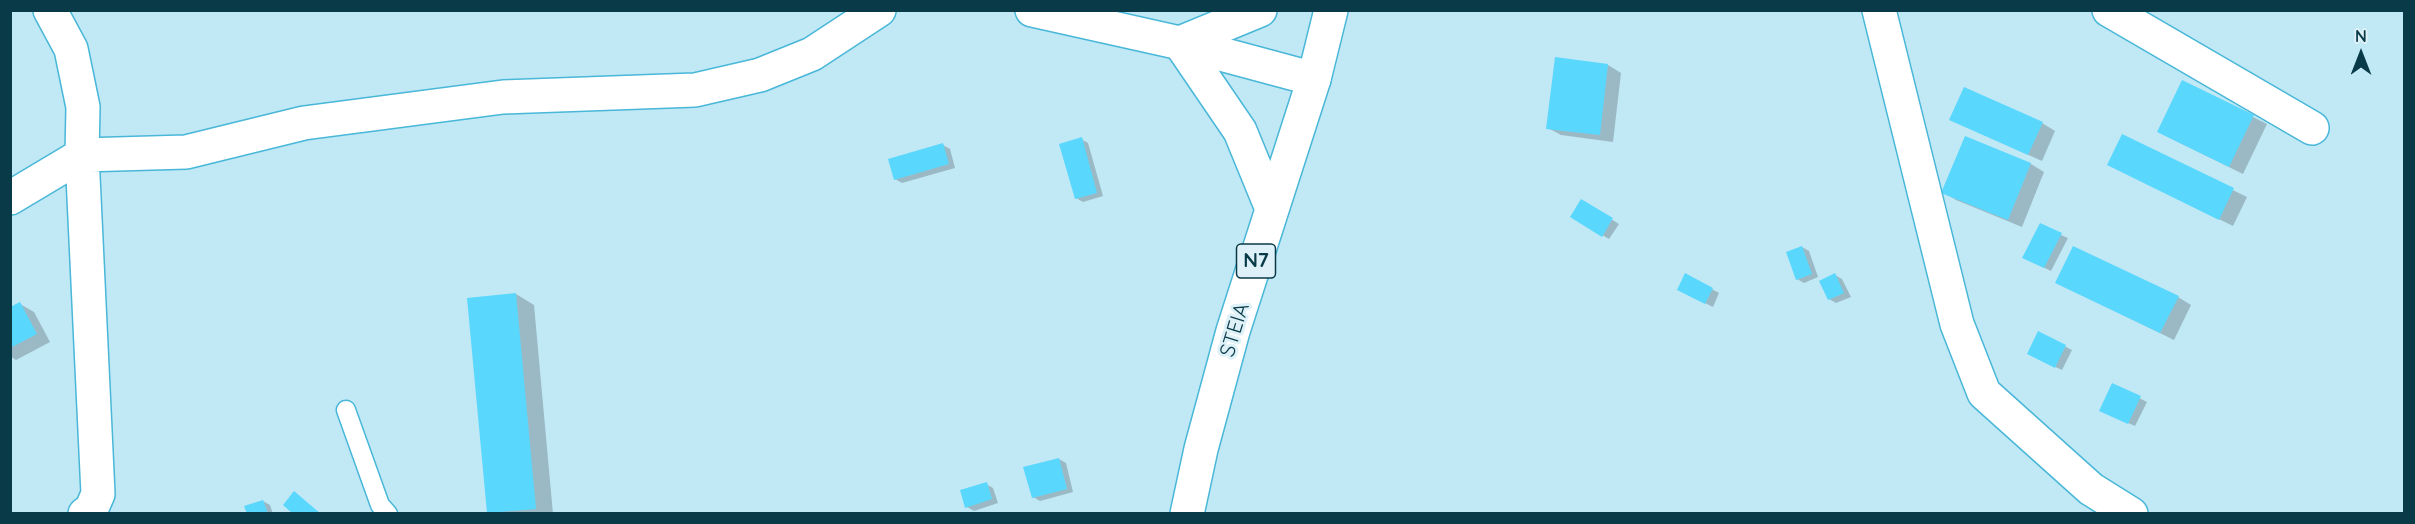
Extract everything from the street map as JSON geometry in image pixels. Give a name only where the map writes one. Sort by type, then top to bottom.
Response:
[{"type":"street","points":[[50,10],[71,49],[83,106],[82,155],[98,494],[91,510],[85,513]]},
{"type":"street","points":[[10,198],[82,155],[186,152],[304,123],[502,97],[695,90],[760,75],[812,54],[879,10]]},
{"type":"street","points":[[1032,10],[1180,43],[1314,79]]},
{"type":"street","points":[[1180,43],[1260,10]]},
{"type":"street","name":"STEIA","points":[[1187,513],[1201,449],[1233,332],[1314,79],[1331,10]]},
{"type":"street","points":[[1879,10],[1957,324],[1984,393],[2091,489],[2131,513]]},
{"type":"street","points":[[2109,10],[2312,128]]},
{"type":"street","points":[[1180,43],[1240,131],[1272,209]]},
{"type":"lane","points":[[346,410],[380,505],[388,513]]},
{"type":"building","points":[[1555,57],[1608,64],[1600,135],[1546,129]]},
{"type":"building","points":[[2182,80],[2254,115],[2229,167],[2157,132]]},
{"type":"building","points":[[1964,87],[2043,122],[2028,155],[1949,120]]},
{"type":"building","points":[[2122,134],[2234,188],[2219,220],[2107,165]]},
{"type":"building","points":[[1965,136],[2031,163],[2008,220],[1941,193]]},
{"type":"building","points":[[1082,137],[1097,193],[1075,199],[1059,144]]},
{"type":"building","points":[[943,143],[949,164],[894,180],[888,159]]},
{"type":"building","points":[[1581,199],[1613,218],[1602,237],[1570,217]]},
{"type":"building","points":[[2040,223],[2062,233],[2044,268],[2022,258]]},
{"type":"building","points":[[1802,246],[1812,274],[1796,280],[1786,252]]},
{"type":"building","points":[[2073,246],[2179,296],[2160,333],[2055,283]]},
{"type":"building","points":[[1685,273],[1713,288],[1705,304],[1677,290]]},
{"type":"building","points":[[1835,273],[1844,293],[1828,300],[1819,281]]},
{"type":"building","points":[[516,293],[536,509],[487,513],[467,298]]},
{"type":"building","points":[[20,302],[37,334],[10,348],[10,307]]},
{"type":"building","points":[[2038,331],[2066,345],[2055,368],[2027,354]]},
{"type":"building","points":[[2112,383],[2141,396],[2128,424],[2099,411]]},
{"type":"building","points":[[1059,458],[1067,489],[1032,498],[1023,467]]},
{"type":"building","points":[[987,482],[992,499],[965,508],[960,490]]},
{"type":"building","points":[[294,491],[321,514],[293,514],[283,505]]},
{"type":"building","points":[[263,500],[268,514],[247,514],[244,506]]}]
